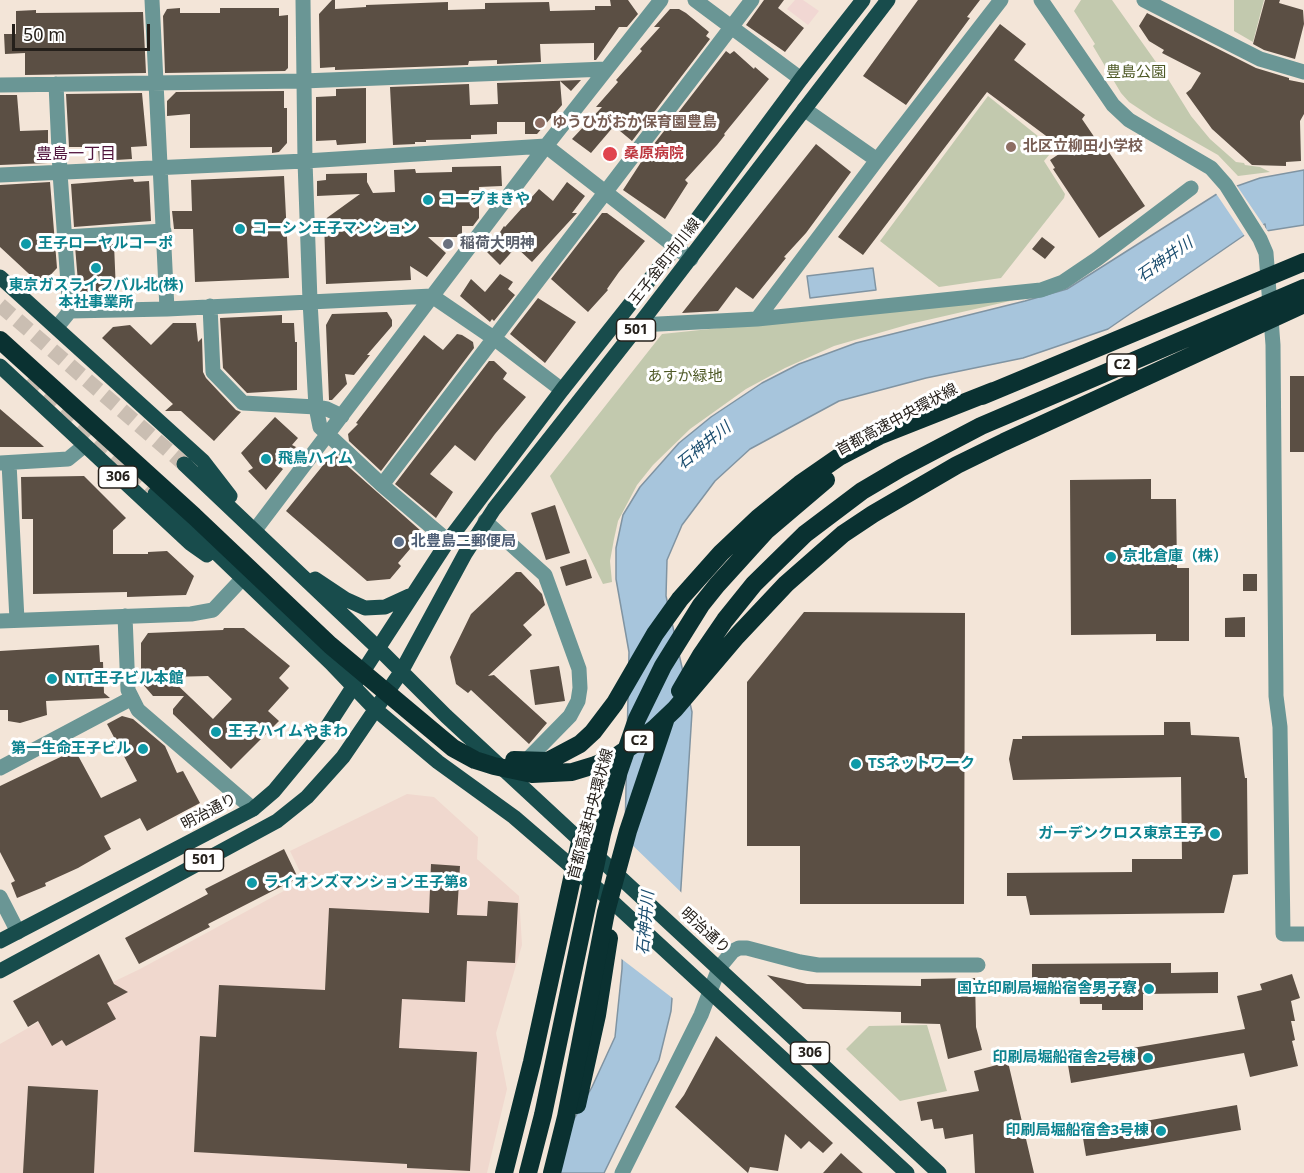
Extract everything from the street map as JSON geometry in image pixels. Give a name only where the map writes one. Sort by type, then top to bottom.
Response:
[{"type":"highway","name":"首都高速中央環状線","points":[[528,1173],[543,1115],[602,834],[619,771],[637,719],[663,666],[701,605],[732,567],[766,531],[808,494],[844,468],[884,444],[993,391],[1304,262]]},
{"type":"highway","name":"C2","points":[[552,1173],[566,1117],[606,912],[647,770],[661,731],[687,678],[725,620],[754,584],[825,518],[872,485],[942,445],[981,426],[1304,288]]},
{"type":"highway","name":"C2","points":[[0,340],[194,516],[330,645],[453,748],[475,760],[494,766],[540,774],[572,772],[605,761],[633,745],[654,729],[675,709],[737,636],[786,584],[835,541],[873,514],[957,465],[1004,442],[1304,304]]},
{"type":"highway","name":"C2","points":[[0,326],[332,635],[409,701],[481,752],[514,760],[548,761],[580,744],[593,732],[615,703],[655,634],[680,599],[721,553],[758,518],[801,484],[839,457],[879,436],[993,391]]},
{"type":"highway","points":[[504,1173],[535,1051],[580,842]]},
{"type":"highway","points":[[561,1173],[597,1015],[622,880]]},
{"type":"main road","name":"王子金町市川線","points":[[379,649],[448,541],[562,390],[676,247],[863,0]]},
{"type":"main road","name":"王子金町市川線","points":[[401,672],[485,521],[691,259],[888,0]]},
{"type":"main road","name":"306","points":[[0,277],[203,461],[255,530]]},
{"type":"main road","name":"306","points":[[0,366],[190,543],[242,579]]},
{"type":"main road","name":"306","points":[[184,464],[401,672]]},
{"type":"main road","name":"306","points":[[154,494],[375,709],[438,762],[514,817],[616,905],[907,1173]]},
{"type":"main road","points":[[282,557],[345,598],[365,608],[392,605],[414,592]]},
{"type":"main road","name":"明治通り","points":[[0,941],[253,809],[274,791],[327,727],[379,649]]},
{"type":"main road","name":"501","points":[[0,971],[277,821],[307,797],[343,757],[401,672]]},
{"type":"main road","name":"明治通り","points":[[401,672],[580,842],[939,1173]]},
{"type":"street","points":[[152,0],[158,83],[167,309]]},
{"type":"street","points":[[303,0],[303,81],[310,301],[316,407],[320,427],[382,485],[448,541]]},
{"type":"street","points":[[255,530],[546,146],[661,0]]},
{"type":"street","points":[[694,0],[801,79]]},
{"type":"street","points":[[382,485],[752,0]]},
{"type":"street","points":[[757,319],[1000,0]]},
{"type":"street","points":[[1041,0],[1118,111],[1136,125],[1206,165],[1221,179],[1260,238],[1266,253],[1273,338],[1276,696],[1280,727],[1283,934],[1304,934]]},
{"type":"street","points":[[1144,0],[1260,59],[1304,72]]},
{"type":"street","points":[[0,85],[303,81],[606,69]]},
{"type":"street","points":[[57,84],[60,173],[70,311],[57,327]]},
{"type":"street","points":[[804,109],[877,160]]},
{"type":"street","points":[[0,175],[160,169],[546,146],[691,259]]},
{"type":"street","points":[[639,325],[757,319],[1041,290],[1063,282],[1097,259],[1191,188]]},
{"type":"street","points":[[65,237],[164,231]]},
{"type":"street","points":[[70,311],[167,309],[432,296],[495,339],[562,390]]},
{"type":"street","points":[[210,306],[213,372],[243,404],[316,407],[342,416]]},
{"type":"street","points":[[17,620],[4,463],[68,459],[84,446]]},
{"type":"street","points":[[485,521],[545,575],[579,669],[578,701],[570,716],[511,776]]},
{"type":"street","points":[[0,621],[191,614],[213,610],[242,579]]},
{"type":"street","points":[[125,616],[128,690],[138,710],[253,809]]},
{"type":"street","points":[[0,768],[132,698]]},
{"type":"street","points":[[0,897],[18,932]]},
{"type":"street","points":[[622,1173],[701,1015],[719,968],[733,951],[747,948],[800,962],[863,966],[978,965]]},
{"type":"shaded area","points":[[795,0],[803,0],[819,11],[808,25],[787,9]]},
{"type":"shaded area","points":[[407,794],[434,797],[478,837],[477,859],[519,896],[522,945],[496,1033],[507,1089],[487,1173],[0,1173],[0,1044],[86,995],[140,969],[304,880],[290,851]]},
{"type":"green space","name":"豊島公園","points":[[1081,0],[1112,0],[1168,79],[1191,116],[1210,139],[1236,162],[1260,167],[1270,172],[1238,176],[1218,155],[1129,102],[1121,93],[1093,46],[1095,44],[1074,11]]},
{"type":"green space","points":[[1234,0],[1264,0],[1253,42],[1234,31]]},
{"type":"green space","points":[[988,96],[1054,149],[1044,161],[1065,194],[1064,198],[1001,278],[939,287],[880,241]]},
{"type":"green space","name":"あすか緑地","points":[[1036,295],[910,324],[834,346],[746,389],[690,429],[653,465],[637,485],[618,521],[610,561],[612,582],[603,584],[550,476],[662,334]]},
{"type":"green space","points":[[927,1025],[947,1091],[900,1101],[846,1049],[869,1026]]},
{"type":"water","name":"石神井川","points":[[1304,170],[1304,225],[1266,231],[1265,224],[1246,234],[1108,329],[1023,358],[926,378],[839,401],[750,449],[715,481],[682,525],[667,560],[666,596],[692,712],[671,1011],[659,1060],[604,1173],[544,1173],[592,1087],[615,1037],[622,969],[629,652],[616,579],[616,548],[623,515],[640,487],[679,443],[711,417],[762,383],[799,364],[856,343],[1067,289],[1220,192],[1260,178]]},
{"type":"water","points":[[873,268],[876,290],[810,298],[807,276]]},
{"type":"pier","points":[[1235,183],[1269,233],[1263,232],[1263,229],[1246,238],[1215,192]]},
{"type":"pier","points":[[624,837],[684,895],[675,1000],[619,957]]},
{"type":"building","points":[[332,0],[335,0],[335,9],[366,7],[366,5],[448,2],[448,10],[485,9],[485,3],[549,2],[550,11],[595,10],[595,6],[611,6],[610,0],[628,0],[638,14],[627,27],[619,27],[596,60],[594,60],[594,43],[540,44],[541,62],[497,64],[497,60],[469,61],[468,65],[335,70],[335,67],[320,68],[319,14]]},
{"type":"building","points":[[764,0],[784,0],[778,8],[804,28],[785,52],[746,25]]},
{"type":"building","points":[[918,0],[980,0],[967,17],[970,18],[906,105],[863,76]]},
{"type":"building","points":[[1265,0],[1280,0],[1279,3],[1303,10],[1304,24],[1295,59],[1264,50],[1253,44]]},
{"type":"building","points":[[180,8],[180,13],[220,13],[220,8],[279,8],[279,16],[288,15],[288,68],[285,71],[165,73],[163,16],[167,9]]},
{"type":"building","points":[[670,9],[679,9],[686,13],[709,32],[706,36],[710,39],[632,141],[614,126],[591,153],[572,139],[602,107],[596,107],[642,51],[640,49],[660,27],[654,27]]},
{"type":"building","points":[[36,10],[36,13],[143,12],[146,73],[25,75],[25,53],[5,54],[4,34],[16,34],[16,11]]},
{"type":"building","points":[[1147,13],[1256,68],[1304,83],[1304,114],[1300,121],[1301,161],[1286,162],[1286,166],[1252,165],[1212,129],[1186,93],[1201,73],[1162,53],[1164,50],[1149,41],[1139,26]]},
{"type":"building","points":[[1000,24],[1026,44],[1014,60],[1085,115],[1082,119],[1097,141],[1100,139],[1145,206],[1099,238],[1053,169],[1055,168],[1050,160],[1065,150],[987,92],[863,255],[838,237]]},
{"type":"building","points":[[726,51],[730,54],[734,51],[769,79],[717,145],[685,180],[688,183],[665,219],[623,190],[647,153]]},
{"type":"building","points":[[581,80],[571,91],[560,81],[562,105],[537,134],[525,134],[525,122],[497,122],[497,134],[471,135],[471,139],[426,140],[426,142],[415,142],[415,144],[393,145],[390,87],[469,84],[470,105],[498,104],[497,83]]},
{"type":"building","points":[[366,88],[366,143],[337,145],[336,140],[316,141],[316,97],[336,96],[336,89]]},
{"type":"building","points":[[284,91],[284,108],[287,108],[287,143],[279,152],[272,153],[272,147],[190,148],[190,114],[167,116],[167,101],[176,92]]},
{"type":"building","points":[[142,93],[147,146],[131,147],[132,159],[99,161],[98,147],[69,147],[66,94]]},
{"type":"building","points":[[0,95],[17,95],[20,131],[48,130],[48,163],[0,165]]},
{"type":"building","points":[[816,144],[851,172],[806,233],[784,257],[786,258],[753,299],[736,287],[718,311],[682,313]]},
{"type":"building","points":[[501,166],[502,186],[479,187],[479,218],[473,226],[462,226],[462,237],[428,237],[446,253],[427,277],[410,266],[411,280],[326,284],[324,220],[360,194],[317,196],[317,181],[326,180],[326,174],[367,173],[367,182],[373,193],[395,192],[394,170],[415,169],[416,173],[452,172],[452,167]]},
{"type":"building","name":"コーシン王子マンション","points":[[284,176],[289,278],[195,282],[193,229],[174,229],[172,211],[192,211],[191,180]]},
{"type":"building","points":[[133,179],[134,182],[149,181],[151,221],[74,227],[71,184]]},
{"type":"building","points":[[50,182],[57,268],[41,285],[0,247],[0,185]]},
{"type":"building","points":[[567,182],[585,196],[572,213],[577,213],[532,262],[516,247],[500,265],[487,252],[504,226],[539,189],[553,201]]},
{"type":"building","points":[[602,213],[607,213],[645,241],[619,272],[608,290],[588,312],[551,279]]},
{"type":"building","points":[[1042,237],[1055,247],[1045,259],[1032,249]]},
{"type":"building","name":"東京ガスライフバル北(株) 本社事業所","points":[[114,244],[116,292],[79,294],[75,246]]},
{"type":"building","points":[[500,274],[513,282],[508,289],[515,295],[494,321],[492,319],[490,322],[460,296],[471,279],[485,292]]},
{"type":"building","points":[[538,298],[576,322],[545,363],[510,334]]},
{"type":"building","points":[[387,312],[392,320],[392,326],[367,355],[370,355],[354,375],[345,374],[347,384],[332,400],[329,400],[326,325],[332,314]]},
{"type":"building","points":[[282,315],[282,323],[294,323],[295,342],[297,342],[297,390],[247,393],[223,368],[220,318]]},
{"type":"building","points":[[173,323],[196,323],[198,342],[202,338],[203,372],[206,378],[236,410],[241,412],[214,441],[181,411],[165,411],[173,404],[102,338],[113,327],[130,325],[151,345]]},
{"type":"building","points":[[457,334],[473,342],[474,348],[381,471],[349,441],[348,434],[358,424],[356,423],[424,335],[443,350]]},
{"type":"building","points":[[489,361],[494,361],[507,373],[503,379],[526,397],[475,461],[455,445],[430,474],[453,492],[436,518],[395,484]]},
{"type":"building","points":[[1290,376],[1304,376],[1304,452],[1290,452]]},
{"type":"building","points":[[0,409],[42,445],[44,447],[0,447]]},
{"type":"building","name":"飛鳥ハイム","points":[[275,417],[298,438],[292,445],[296,447],[279,466],[283,469],[266,490],[248,471],[253,468],[241,453]]},
{"type":"building","points":[[333,453],[421,531],[409,545],[410,549],[398,563],[401,566],[390,579],[367,581],[286,511]]},
{"type":"building","points":[[84,476],[126,518],[113,530],[113,554],[148,554],[148,552],[167,551],[194,576],[186,595],[127,597],[127,592],[33,594],[33,519],[22,519],[21,477]]},
{"type":"building","name":"京北倉庫（株）","points":[[1151,479],[1151,499],[1176,499],[1177,568],[1189,568],[1189,641],[1156,641],[1156,634],[1071,635],[1070,480]]},
{"type":"building","points":[[555,505],[570,553],[546,560],[531,513]]},
{"type":"building","points":[[586,559],[592,578],[566,586],[560,567]]},
{"type":"building","points":[[516,572],[521,572],[542,594],[545,605],[523,625],[532,635],[488,676],[494,675],[547,723],[529,744],[471,690],[468,693],[456,684],[450,657],[471,614]]},
{"type":"building","points":[[1243,574],[1257,574],[1257,591],[1243,591]]},
{"type":"building","name":"TSネットワーク","points":[[804,612],[965,613],[964,904],[800,904],[800,846],[747,846],[747,682]]},
{"type":"building","points":[[1245,617],[1245,637],[1225,637],[1225,618]]},
{"type":"building","points":[[224,628],[244,628],[290,666],[279,678],[289,688],[268,711],[279,721],[231,769],[173,714],[173,709],[184,696],[153,696],[141,682],[141,643],[148,633],[223,630]],"holes":[[[208,676],[232,699],[213,719],[169,677]]]},
{"type":"building","name":"NTT王子ビル本館","points":[[99,645],[100,662],[103,662],[104,693],[110,698],[46,701],[47,715],[20,723],[8,721],[8,710],[0,710],[0,651]]},
{"type":"building","points":[[559,666],[565,701],[535,705],[530,670]]},
{"type":"building","points":[[122,716],[133,719],[165,746],[177,773],[183,771],[200,803],[147,831],[140,818],[104,836],[111,849],[45,883],[46,886],[17,898],[11,883],[15,881],[0,852],[0,786],[75,750],[101,798],[137,781],[107,724]]},
{"type":"building","points":[[1164,722],[1190,722],[1191,735],[1239,737],[1245,778],[1247,778],[1248,874],[1233,875],[1224,913],[1030,915],[1026,896],[1007,896],[1007,873],[1132,872],[1132,859],[1182,859],[1181,777],[1013,780],[1009,759],[1013,739],[1022,739],[1022,736],[1164,735]]},
{"type":"building","points":[[284,849],[298,878],[208,924],[210,927],[139,964],[125,938],[208,894],[205,889]]},
{"type":"building","points":[[431,864],[460,866],[457,915],[487,916],[488,901],[518,903],[515,963],[467,961],[465,1002],[402,999],[399,1048],[477,1052],[470,1171],[407,1168],[407,1164],[194,1152],[200,1036],[216,1037],[219,985],[325,990],[329,908],[429,913]]},
{"type":"building","points":[[99,954],[114,984],[128,992],[107,1003],[116,1019],[66,1046],[62,1040],[52,1046],[38,1021],[28,1027],[13,1001]]},
{"type":"building","name":"国立印刷局堀船宿舎男子寮","points":[[1171,963],[1171,973],[1218,972],[1218,993],[1143,994],[1143,1010],[1102,1010],[1102,1004],[1080,1004],[1079,984],[1032,985],[1032,964]]},
{"type":"building","points":[[1292,974],[1300,998],[1291,1001],[1295,1021],[1291,1021],[1295,1040],[1292,1041],[1298,1066],[1250,1077],[1244,1053],[1071,1083],[1067,1059],[1245,1029],[1237,996],[1262,990],[1260,984]]},
{"type":"building","points":[[767,975],[807,984],[921,986],[921,979],[975,978],[976,1027],[982,1050],[948,1059],[940,1024],[901,1023],[901,1012],[803,1009]]},
{"type":"building","points":[[716,1036],[833,1143],[823,1153],[809,1141],[801,1149],[785,1134],[778,1171],[750,1167],[748,1173],[675,1107]]},
{"type":"building","points":[[1008,1062],[1034,1173],[975,1173],[973,1134],[945,1139],[943,1128],[934,1129],[932,1119],[921,1121],[917,1102],[979,1091],[974,1071]]},
{"type":"building","points":[[28,1086],[98,1090],[94,1173],[23,1173]]},
{"type":"building","name":"印刷局堀船宿舎3号棟","points":[[1237,1105],[1241,1130],[1086,1156],[1082,1132]]},
{"type":"building","points":[[841,1153],[863,1173],[823,1173]]},
{"type":"tunnel","points":[[0,305],[184,464]]},
{"type":"tunnel","points":[[29,378],[155,494]]},
{"type":"place","name":"ゆうひがおか保育園豊島","points":[[540,123]]},
{"type":"place","name":"北区立柳田小学校","points":[[1011,147]]},
{"type":"place","name":"桑原病院","points":[[610,154]]},
{"type":"place","name":"コープまきや","points":[[428,200]]},
{"type":"place","name":"コーシン王子マンション","points":[[240,229]]},
{"type":"place","name":"王子ローヤルコーポ","points":[[26,244]]},
{"type":"place","name":"稲荷大明神","points":[[448,244]]},
{"type":"place","name":"東京ガスライフバル北(株) 本社事業所","points":[[96,268]]},
{"type":"place","name":"飛鳥ハイム","points":[[266,459]]},
{"type":"place","name":"北豊島二郵便局","points":[[399,542]]},
{"type":"place","name":"京北倉庫（株）","points":[[1111,557]]},
{"type":"place","name":"NTT王子ビル本館","points":[[52,679]]},
{"type":"place","name":"王子ハイムやまわ","points":[[216,732]]},
{"type":"place","name":"第一生命王子ビル","points":[[143,749]]},
{"type":"place","name":"TSネットワーク","points":[[856,764]]},
{"type":"place","name":"ガーデンクロス東京王子","points":[[1215,834]]},
{"type":"place","name":"ライオンズマンション王子第8","points":[[252,883]]},
{"type":"place","name":"国立印刷局堀船宿舎男子寮","points":[[1149,989]]},
{"type":"place","name":"印刷局堀船宿舎2号棟","points":[[1148,1058]]},
{"type":"place","name":"印刷局堀船宿舎3号棟","points":[[1161,1131]]},
{"type":"district","name":"豊島一丁目","points":[[76,154]]}]
